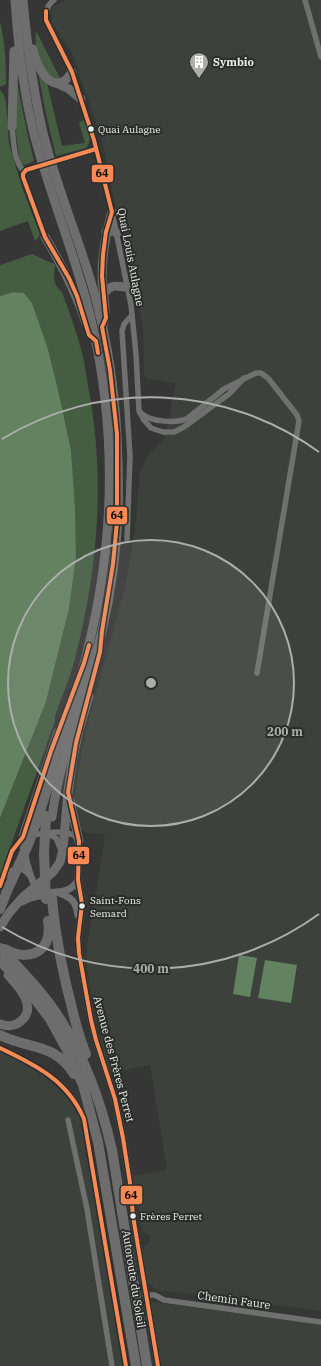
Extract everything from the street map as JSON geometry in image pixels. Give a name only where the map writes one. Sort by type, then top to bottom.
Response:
[{"type":"highway","points":[[0,947],[15,954],[24,956],[33,954],[42,948],[47,941],[49,931],[50,860],[46,816],[58,753],[79,684],[99,596],[107,534],[110,467],[106,416],[96,341],[82,284],[34,133],[26,94],[17,32],[15,0]]},
{"type":"highway","points":[[0,927],[17,903],[56,869],[62,856],[68,792],[76,743],[100,652],[102,630],[113,564],[117,522],[118,465],[114,399],[110,370],[102,327],[90,280],[55,174],[44,134],[31,72],[23,0]]},
{"type":"highway","points":[[12,127],[14,64],[13,41],[17,32]]},
{"type":"highway","points":[[27,40],[33,45],[35,58],[40,70],[46,78],[69,89],[81,99]]},
{"type":"highway","points":[[56,83],[63,82],[69,78],[72,72]]},
{"type":"highway","points":[[102,327],[106,318],[103,295],[103,255],[106,232],[112,212]]},
{"type":"highway","points":[[106,232],[113,231],[116,233]]},
{"type":"highway","points":[[45,237],[69,278],[81,308],[89,335],[96,341]]},
{"type":"highway","points":[[103,295],[110,287],[116,285],[128,287]]},
{"type":"highway","points":[[0,909],[4,889],[46,816],[56,787],[62,762],[102,630]]},
{"type":"highway","points":[[23,837],[51,752],[84,663]]},
{"type":"highway","points":[[68,792],[79,840]]},
{"type":"highway","points":[[17,903],[30,897],[50,895]]},
{"type":"highway","points":[[50,895],[57,940],[70,999],[83,1048],[100,1089],[112,1137],[112,1150]]},
{"type":"highway","name":"Autoroute du Soleil","points":[[0,947],[42,994],[71,1037],[95,1092],[107,1128],[112,1150],[147,1366]]},
{"type":"highway","name":"Autoroute du Soleil","points":[[0,961],[27,989],[50,1019],[75,1067],[90,1107],[101,1155],[136,1366]]},
{"type":"highway","points":[[0,967],[22,992],[28,1008],[25,1016],[19,1023],[8,1026],[0,1024]]},
{"type":"highway","points":[[0,1035],[46,1050],[61,1059],[68,1065],[90,1107]]},
{"type":"street","name":"Quai Louis Aulagne","points":[[54,0],[50,3],[46,11],[46,20],[72,72],[96,149],[112,212],[128,287],[132,315],[124,324],[122,331],[130,456],[127,539]]},
{"type":"street","points":[[305,0],[321,57]]},
{"type":"street","points":[[12,127],[17,160],[19,165],[27,170]]},
{"type":"street","points":[[45,237],[23,177],[27,170],[96,149]]},
{"type":"street","points":[[132,315],[140,412],[144,420],[151,428],[163,432],[178,430],[228,394],[244,378]]},
{"type":"street","points":[[140,412],[144,416],[151,419],[176,422],[182,421],[188,418],[224,389],[244,378],[256,373],[261,373],[268,378],[297,415],[299,421],[257,673]]},
{"type":"street","points":[[44,833],[54,836],[57,839],[62,856]]},
{"type":"street","points":[[4,889],[2,880],[12,851],[23,837],[44,833],[64,833],[73,834],[79,840]]},
{"type":"street","points":[[23,837],[22,848],[29,868],[29,875]]},
{"type":"street","name":"Avenue des Frères Perret","points":[[79,840],[78,880],[82,904],[78,946],[96,1040],[115,1099],[123,1138],[145,1295],[158,1366]]},
{"type":"street","points":[[2,880],[8,872],[16,868],[23,869],[29,875],[35,886],[50,895],[68,896],[75,902],[78,908],[80,924]]},
{"type":"street","points":[[50,895],[72,888],[78,880]]},
{"type":"street","points":[[0,1048],[31,1063],[49,1075],[72,1097],[81,1110],[84,1119],[126,1366]]},
{"type":"street","points":[[68,1120],[87,1209],[112,1366]]},
{"type":"street","name":"Chemin Faure","points":[[145,1295],[155,1295],[164,1300],[321,1322]]},
{"type":"shaded area","points":[[65,0],[321,0],[321,1311],[157,1290],[147,1283],[142,1255],[144,1247],[150,1242],[149,1235],[142,1232],[133,1176],[167,1170],[150,1065],[110,1073],[100,1037],[104,1036],[104,1031],[99,1030],[92,1000],[86,961],[87,945],[105,837],[103,837],[103,834],[87,833],[82,829],[74,803],[78,772],[87,726],[126,583],[135,529],[140,473],[148,455],[164,439],[176,384],[146,378],[144,374],[143,329],[137,296],[122,239],[102,141],[73,55],[52,23],[51,9]]},
{"type":"shaded area","points":[[0,21],[5,52],[6,84],[0,87]]},
{"type":"shaded area","points":[[36,31],[61,80],[52,77],[42,66],[36,49]]},
{"type":"shaded area","points":[[38,72],[47,83],[62,146],[85,143],[79,122],[85,120],[90,137],[90,141],[86,148],[56,156]]},
{"type":"shaded area","points":[[17,82],[34,161],[24,165],[20,162],[14,118]]},
{"type":"shaded area","points":[[0,90],[3,93],[6,102],[9,144],[22,187],[40,234],[35,241],[28,221],[0,231]]},
{"type":"shaded area","points":[[32,254],[55,264],[55,283],[62,292],[85,365],[94,420],[97,455],[97,524],[89,594],[74,662],[55,716],[55,721],[0,876],[0,818],[46,702],[69,609],[76,558],[71,450],[48,349],[32,303],[24,293],[13,292],[0,296],[0,265]]},
{"type":"shaded area","points":[[13,292],[24,293],[32,303],[48,349],[60,398],[71,450],[75,510],[76,558],[69,609],[46,702],[0,818],[0,296]]},
{"type":"shaded area","points":[[239,955],[257,958],[250,997],[233,994]]},
{"type":"shaded area","points":[[265,960],[297,965],[291,1003],[258,998]]},
{"type":"shaded area","points":[[0,1052],[19,1060],[46,1077],[78,1108],[83,1120],[123,1366],[0,1366]]},
{"type":"shaded area","points":[[153,1302],[321,1324],[321,1366],[161,1366],[151,1303]]},
{"type":"transit line","name":"64","points":[[46,11],[46,20],[72,72],[94,140],[112,212],[106,232],[103,255],[102,276],[106,318],[102,327],[110,370],[117,434],[117,522],[113,564],[100,652],[76,743],[68,792],[79,841],[78,880],[82,904],[78,938],[79,953],[91,1020],[115,1099],[123,1138],[130,1183],[133,1216],[158,1366]]},
{"type":"transit line","name":"64","points":[[96,149],[26,170],[23,177],[45,237],[69,278],[77,296],[89,335],[96,341],[98,353]]},
{"type":"transit line","name":"64","points":[[0,886],[12,851],[23,837],[51,751],[84,663],[89,645]]},
{"type":"transit line","name":"64","points":[[0,1048],[38,1068],[60,1084],[69,1094],[84,1119],[126,1366]]},
{"type":"place","name":"Symbio","points":[[199,79]]},
{"type":"place","name":"Quai Aulagne","points":[[91,129]]},
{"type":"place","name":"Saint-Fons Semard","points":[[82,906]]},
{"type":"place","name":"Frères Perret","points":[[133,1216]]}]
